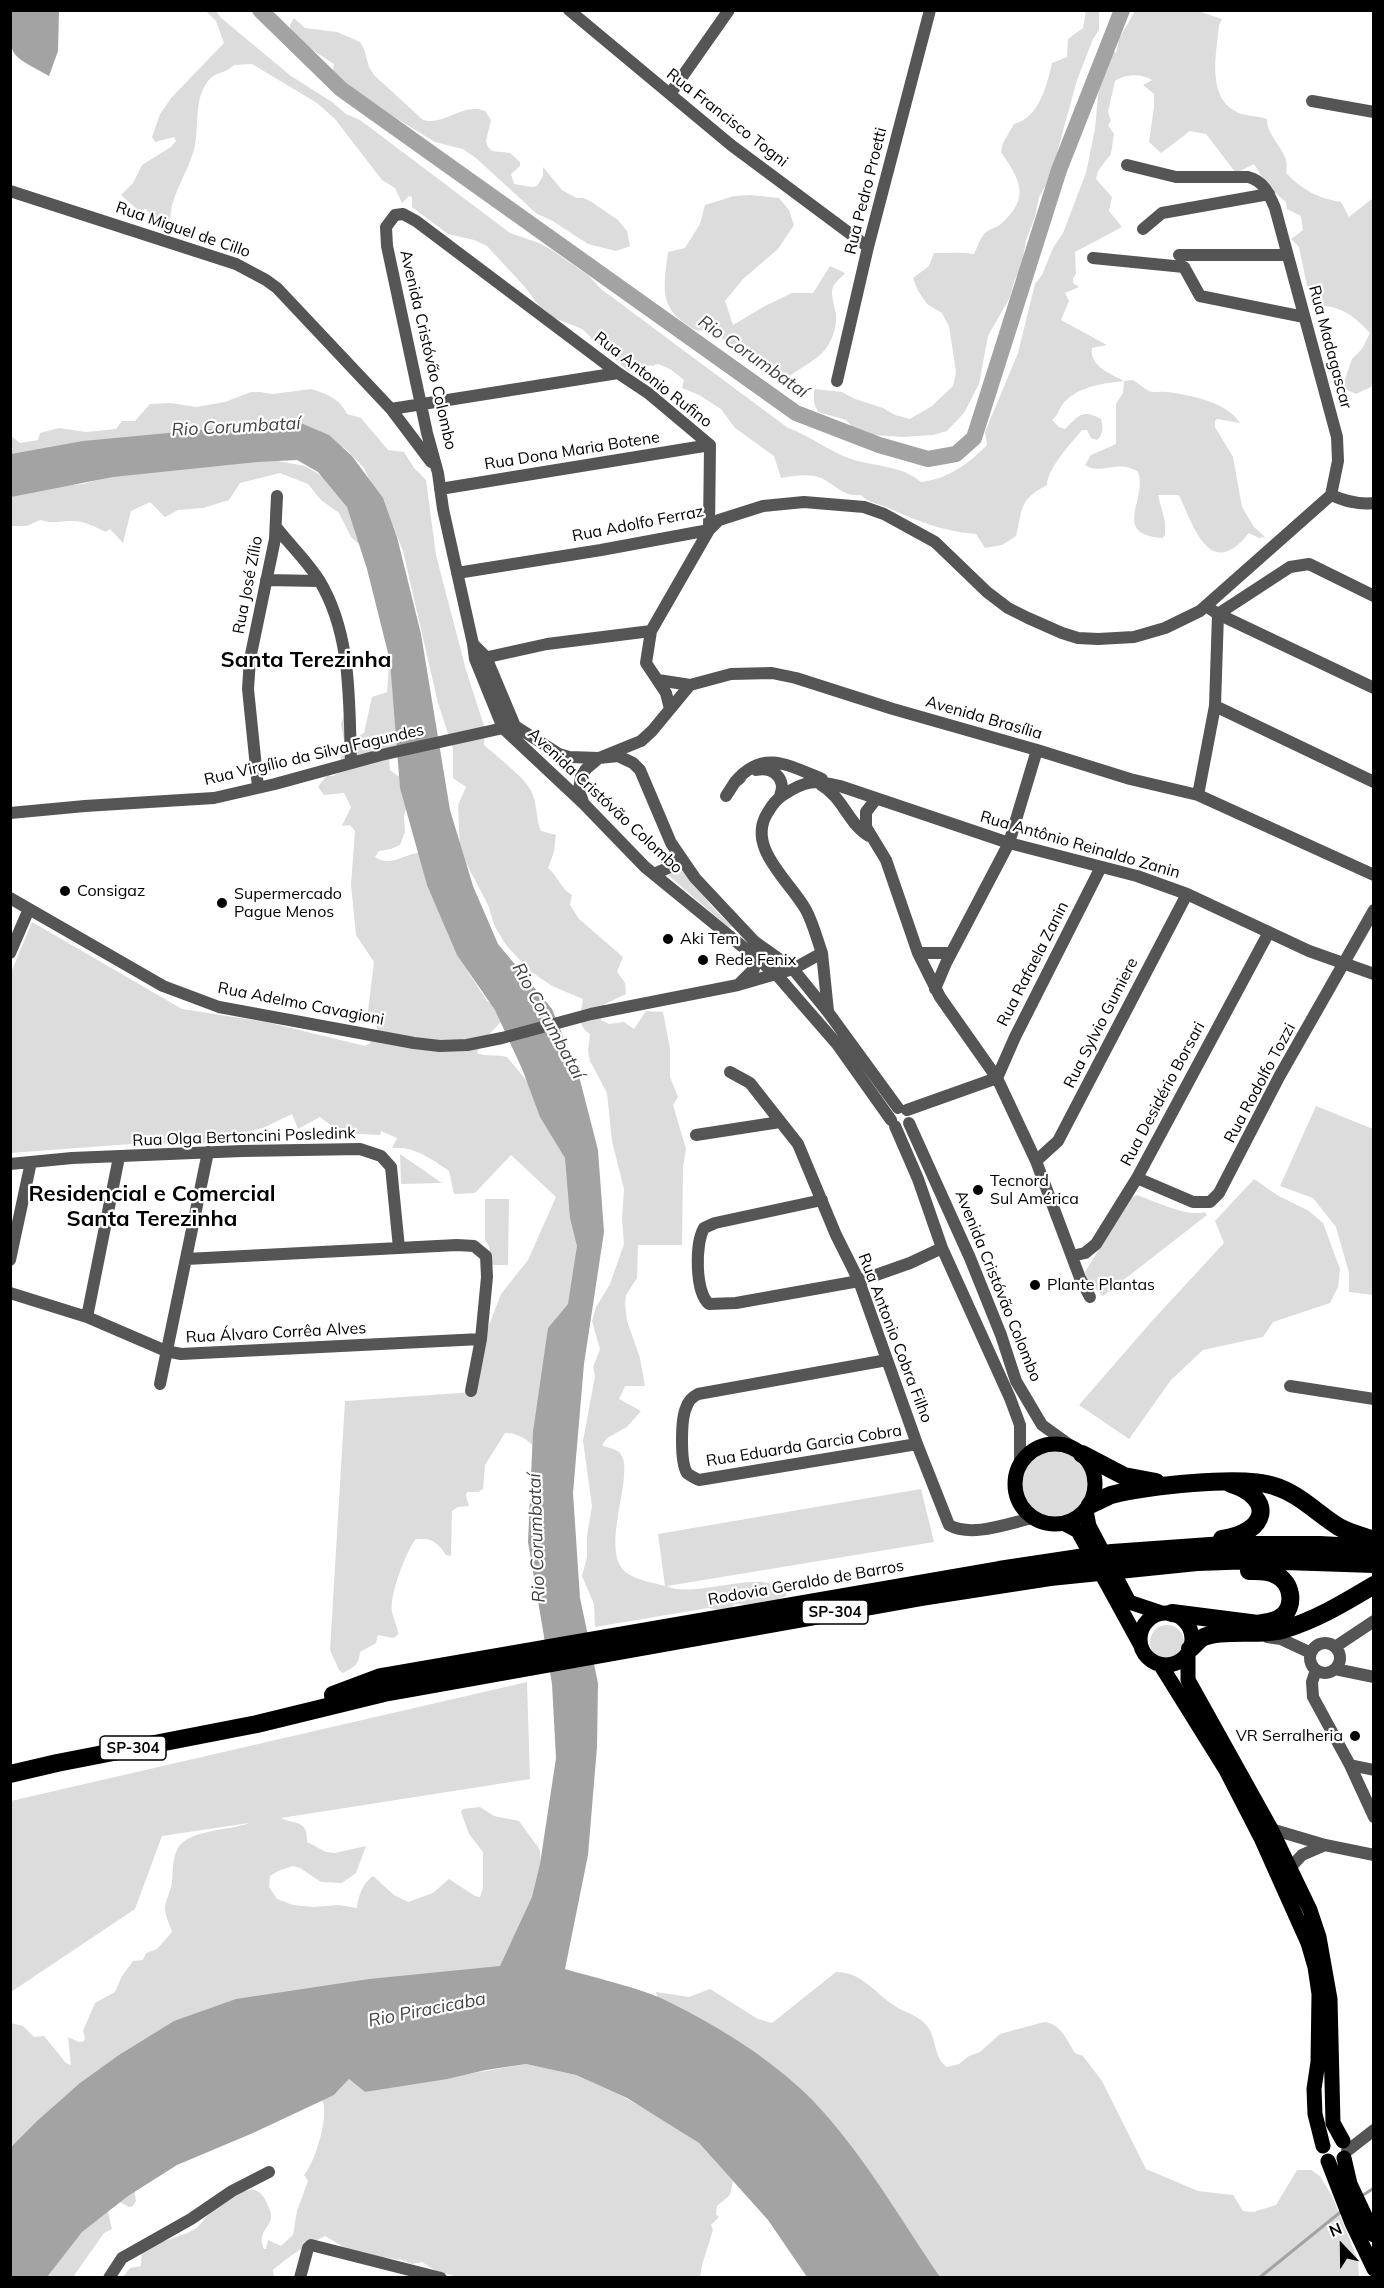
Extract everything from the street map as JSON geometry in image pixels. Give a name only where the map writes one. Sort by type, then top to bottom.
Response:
[{"type":"highway","points":[[1078,1451],[1124,1476],[1176,1486]]},
{"type":"highway","points":[[1145,1551],[1227,1539],[1248,1532],[1254,1527],[1260,1518],[1258,1504],[1241,1487],[1224,1482]]},
{"type":"highway","points":[[1088,1508],[1107,1496],[1120,1493],[1224,1482],[1257,1482],[1275,1486],[1290,1493],[1342,1529],[1374,1540]]},
{"type":"highway","name":"Rodovia Geraldo de Barros","points":[[1115,1563],[1145,1551],[1224,1545],[1374,1548]]},
{"type":"highway","name":"Rodovia Geraldo de Barros","points":[[10,1774],[257,1724],[532,1658],[1046,1570],[1115,1563],[1164,1564],[1255,1560],[1374,1564]]},
{"type":"highway","points":[[1115,1563],[1268,1572],[1282,1578],[1290,1593],[1288,1611],[1271,1622],[1238,1622],[1167,1613]]},
{"type":"highway","points":[[1189,1651],[1202,1638],[1213,1634],[1279,1631],[1312,1620],[1374,1585]]},
{"type":"main road","points":[[1065,1524],[1082,1516],[1088,1508],[1096,1487],[1095,1478],[1088,1461],[1078,1451],[1064,1445],[1044,1445],[1026,1456],[1016,1473],[1016,1494],[1025,1512],[1044,1523],[1065,1524],[1078,1530],[1145,1654],[1152,1661],[1160,1664],[1176,1663],[1189,1651]]},
{"type":"main road","points":[[1088,1508],[1089,1526],[1129,1602],[1179,1616],[1190,1627],[1192,1642],[1189,1651],[1188,1680],[1272,1829],[1310,1910],[1324,1958],[1330,1999],[1333,2123],[1345,2150],[1343,2186]]},
{"type":"main road","points":[[1141,1645],[1142,1629],[1146,1621],[1167,1613]]},
{"type":"main road","points":[[1160,1664],[1231,1780],[1261,1838],[1308,1942],[1319,1994],[1318,2062],[1314,2089],[1315,2114],[1326,2153],[1358,2221],[1374,2269]]},
{"type":"main road","points":[[1326,2153],[1332,2138],[1345,2150]]},
{"type":"main road","points":[[1326,2153],[1337,2162],[1345,2150]]},
{"type":"main road","points":[[1358,2221],[1374,2235]]},
{"type":"street","name":"Rua Francisco Togni","points":[[569,10],[731,145],[868,247]]},
{"type":"street","points":[[670,94],[729,10]]},
{"type":"street","name":"Rua Pedro Proetti","points":[[837,381],[868,247],[930,10]]},
{"type":"street","points":[[1312,102],[1374,112]]},
{"type":"street","points":[[1126,165],[1176,177],[1253,178],[1269,195],[1162,213],[1143,230]]},
{"type":"street","name":"Rua Miguel de Cillo","points":[[10,191],[202,253],[254,273],[277,288],[391,409],[438,473]]},
{"type":"street","name":"Rua Madagascar","points":[[1269,195],[1337,437],[1338,461],[1331,495]]},
{"type":"street","name":"Rua Antonio Rufino","points":[[403,214],[648,393],[710,445],[710,530]]},
{"type":"street","name":"Avenida Cristóvão Colombo","points":[[403,214],[395,215],[388,222],[387,246],[438,473],[456,573],[474,644],[515,726],[559,754],[599,759],[618,756],[633,763],[640,770],[660,822],[677,852],[703,889],[766,952],[793,969],[828,1012],[905,1114],[970,1258],[1001,1335],[1016,1381],[1042,1425],[1078,1451]]},
{"type":"street","points":[[1179,255],[1287,255]]},
{"type":"street","points":[[1093,258],[1185,267],[1200,296],[1304,317]]},
{"type":"street","points":[[391,409],[618,373]]},
{"type":"street","name":"Rua Dona Maria Botene","points":[[440,489],[710,445]]},
{"type":"street","points":[[1374,503],[1347,501],[1331,495],[1206,606],[1218,615],[1374,688]]},
{"type":"street","name":"Rua José Zílio","points":[[258,787],[248,689],[250,659],[275,539],[277,496]]},
{"type":"street","name":"Rua Adolfo Ferraz","points":[[456,573],[710,530],[719,520],[763,506],[804,502],[864,507],[884,514],[935,542],[987,592],[1008,608],[1078,638],[1134,637],[1165,628],[1190,617],[1206,606]]},
{"type":"street","points":[[276,527],[319,581],[337,617],[345,656],[351,763]]},
{"type":"street","points":[[670,709],[666,693],[646,663],[648,641],[651,631],[710,530]]},
{"type":"street","points":[[1218,615],[1296,564],[1309,564],[1374,596]]},
{"type":"street","points":[[266,580],[319,581]]},
{"type":"street","points":[[1198,795],[1215,706],[1218,615]]},
{"type":"street","points":[[481,658],[548,644],[651,631]]},
{"type":"street","name":"Avenida Cristóvão Colombo","points":[[481,658],[502,728],[584,803],[654,874],[776,974],[837,1044],[893,1123],[918,1179],[942,1248],[1010,1398],[1020,1425],[1020,1464]]},
{"type":"street","name":"Avenida Brasília","points":[[690,685],[730,674],[772,673],[796,678],[892,709],[1038,750],[1130,779],[1198,795],[1374,875]]},
{"type":"street","points":[[658,680],[690,685]]},
{"type":"street","points":[[584,803],[579,790],[581,777],[586,769],[599,759],[641,741],[690,685]]},
{"type":"street","points":[[1215,706],[1374,782]]},
{"type":"street","name":"Rua Virgílio da Silva Fagundes","points":[[10,813],[214,798],[381,755],[515,726]]},
{"type":"street","points":[[935,989],[951,953],[1009,843],[1038,750]]},
{"type":"street","name":"Rua Antônio Reinaldo Zanin","points":[[726,796],[735,782],[752,766],[759,763],[776,762],[876,799],[1009,843],[1101,867],[1187,894],[1343,965],[1374,974]]},
{"type":"street","points":[[735,782],[751,772],[769,769],[780,779],[782,787],[780,796]]},
{"type":"street","points":[[828,1012],[822,953],[806,911],[771,862],[763,845],[762,824],[770,808],[780,796],[800,785],[814,781],[837,798],[886,860],[918,953],[935,989],[997,1078],[1036,1161],[1090,1297]]},
{"type":"street","name":"Rua Antônio Reinaldo Zanin","points":[[814,781],[840,786]]},
{"type":"street","points":[[869,836],[865,817],[868,808],[876,799]]},
{"type":"street","points":[[654,874],[670,867],[677,852]]},
{"type":"street","name":"Rua Rafaela Zanin","points":[[997,1078],[1015,1036],[1101,867]]},
{"type":"street","name":"Rua Sylvio Gumiere","points":[[1036,1161],[1058,1142],[1187,894]]},
{"type":"street","name":"Rua Adelmo Cavagioni","points":[[10,898],[163,986],[219,1006],[414,1043],[441,1046],[467,1045],[502,1038],[591,1014],[738,985],[776,974]]},
{"type":"street","points":[[10,953],[29,909]]},
{"type":"street","name":"Rua Rodolfo Tozzi","points":[[1137,1178],[1193,1202],[1210,1202],[1219,1193],[1280,1077],[1374,910]]},
{"type":"street","points":[[738,985],[754,969],[756,959],[744,930]]},
{"type":"street","name":"Rua Desidério Borsari","points":[[1072,1256],[1085,1253],[1096,1244],[1137,1178],[1269,932]]},
{"type":"street","points":[[776,974],[793,969],[822,953]]},
{"type":"street","points":[[918,953],[951,953]]},
{"type":"street","name":"Rua Antonio Cobra Filho","points":[[730,1072],[750,1083],[798,1144],[859,1281],[917,1444],[949,1525],[958,1530],[977,1529],[1033,1518]]},
{"type":"street","points":[[905,1114],[904,1127],[893,1123],[892,1112],[905,1114],[997,1078]]},
{"type":"street","points":[[696,1136],[780,1122]]},
{"type":"street","name":"Rua Olga Bertoncini Posledink","points":[[10,1164],[208,1152],[360,1149],[381,1156],[391,1167],[399,1248]]},
{"type":"street","points":[[160,1384],[208,1152]]},
{"type":"street","points":[[87,1317],[119,1157]]},
{"type":"street","points":[[10,1260],[31,1162]]},
{"type":"street","points":[[822,1200],[716,1223],[704,1228],[698,1243],[702,1296],[709,1304],[736,1303],[859,1281],[910,1263],[942,1248]]},
{"type":"street","points":[[186,1259],[470,1245],[485,1253],[487,1262],[481,1339],[471,1391]]},
{"type":"street","name":"Rua Álvaro Corrêa Alves","points":[[10,1293],[87,1317],[166,1351],[181,1354],[481,1339]]},
{"type":"street","name":"Rua Eduarda Garcia Cobra","points":[[887,1360],[698,1394],[692,1397],[685,1409],[682,1438],[684,1465],[688,1474],[699,1480],[917,1444]]},
{"type":"street","points":[[1290,1386],[1374,1399]]},
{"type":"street","points":[[1335,1647],[1374,1621]]},
{"type":"street","points":[[1242,1634],[1281,1639],[1311,1653]]},
{"type":"street","points":[[1335,1669],[1340,1660],[1335,1647],[1326,1643],[1317,1645],[1311,1653],[1311,1662],[1316,1670],[1326,1673],[1335,1669],[1374,1677]]},
{"type":"street","points":[[1316,1670],[1312,1682],[1313,1696],[1350,1765],[1374,1817]]},
{"type":"street","points":[[1350,1765],[1374,1770]]},
{"type":"street","points":[[1272,1829],[1325,1845],[1374,1855]]},
{"type":"street","points":[[1290,1868],[1307,1852],[1325,1845]]},
{"type":"street","points":[[1345,2150],[1374,2130]]},
{"type":"street","points":[[109,2277],[122,2258],[191,2219],[232,2191],[269,2172]]},
{"type":"street","points":[[300,2277],[308,2248],[311,2245],[402,2272],[441,2277]]},
{"type":"shaded area","points":[[206,11],[216,11],[221,18],[291,76],[332,102],[346,114],[360,120],[510,233],[552,250],[589,276],[601,289],[788,428],[843,456],[860,462],[897,469],[921,482],[949,474],[987,445],[985,432],[1018,353],[1035,284],[1042,275],[1053,248],[1063,233],[1086,173],[1095,129],[1099,85],[1111,50],[1116,53],[1119,39],[1135,11],[1198,11],[1222,19],[1219,25],[1215,72],[1220,95],[1235,111],[1267,119],[1271,133],[1286,159],[1286,173],[1311,192],[1341,202],[1349,217],[1373,198],[1373,386],[1356,394],[1342,388],[1352,359],[1362,349],[1370,333],[1349,314],[1323,306],[1314,287],[1307,286],[1299,247],[1291,239],[1303,230],[1301,216],[1287,209],[1286,202],[1269,188],[1254,164],[1236,173],[1206,134],[1190,131],[1161,153],[1149,142],[1154,94],[1143,85],[1152,80],[1138,75],[1119,79],[1115,81],[1108,112],[1111,121],[1108,125],[1114,134],[1111,154],[1098,171],[1096,179],[1112,197],[1109,211],[1122,227],[1075,252],[1076,274],[1073,283],[1079,287],[1065,293],[1069,301],[1061,320],[1107,345],[1092,348],[1094,360],[1102,369],[1124,381],[1082,390],[1062,405],[1052,420],[1059,427],[1065,429],[1078,417],[1090,414],[1101,419],[1101,435],[1097,440],[1091,438],[1087,430],[1082,430],[1055,464],[1047,485],[1027,500],[1016,536],[1002,545],[985,548],[976,534],[953,531],[919,521],[861,495],[844,492],[816,476],[781,478],[774,456],[735,428],[721,409],[699,395],[682,388],[684,380],[670,369],[658,364],[642,369],[636,368],[629,372],[582,329],[552,317],[542,310],[525,287],[487,246],[474,240],[448,234],[412,207],[412,197],[409,196],[402,203],[395,188],[382,180],[335,119],[317,103],[252,64],[234,65],[211,78],[204,88],[199,104],[195,145],[173,202],[169,234],[161,229],[146,209],[138,210],[121,195],[133,183],[142,165],[171,147],[176,141],[174,137],[155,142],[152,137],[160,114],[172,97],[224,43],[216,21]]},
{"type":"shaded area","points":[[1086,11],[1099,11],[1099,30],[1093,39],[1077,80],[1057,153],[1046,185],[1039,197],[1035,217],[1026,240],[1022,264],[1010,297],[988,336],[979,384],[964,413],[947,431],[933,435],[902,437],[859,434],[846,420],[818,412],[814,403],[814,389],[842,392],[895,415],[910,419],[932,406],[953,386],[956,372],[949,326],[942,313],[927,304],[913,278],[929,266],[934,253],[974,254],[985,233],[1001,224],[1016,205],[1019,188],[1013,171],[1001,152],[1003,143],[1014,124],[1023,121],[1036,108],[1052,63],[1067,57],[1068,39],[1083,28]]},
{"type":"shaded area","points":[[294,18],[305,28],[337,32],[360,42],[374,75],[423,120],[438,120],[469,109],[485,111],[491,120],[486,141],[488,147],[492,151],[510,153],[520,162],[520,166],[511,174],[514,184],[537,186],[543,176],[543,167],[562,190],[576,198],[590,201],[618,220],[627,231],[630,246],[616,251],[588,244],[551,220],[537,214],[476,158],[463,149],[435,142],[332,79],[334,64],[303,44],[291,41],[290,25]]},
{"type":"shaded area","points":[[734,196],[779,198],[789,210],[794,225],[778,249],[743,279],[725,301],[733,325],[792,293],[813,293],[830,266],[845,273],[835,283],[832,290],[836,322],[826,349],[781,384],[738,349],[719,337],[708,331],[695,330],[681,321],[673,313],[666,295],[665,275],[668,252],[685,248],[700,224],[705,205]]},
{"type":"shaded area","points":[[1133,380],[1151,392],[1176,393],[1207,401],[1234,416],[1240,423],[1217,419],[1215,427],[1233,457],[1242,507],[1254,527],[1265,537],[1259,538],[1249,533],[1235,547],[1224,552],[1214,551],[1197,534],[1179,495],[1158,495],[1165,522],[1165,535],[1162,538],[1147,535],[1138,530],[1135,514],[1140,482],[1138,472],[1124,467],[1097,469],[1085,465],[1091,455],[1116,444],[1116,404],[1123,393],[1124,381]]},
{"type":"shaded area","points":[[311,389],[332,397],[347,414],[361,418],[388,450],[404,452],[414,468],[426,480],[436,555],[466,670],[485,729],[484,745],[527,784],[533,794],[541,831],[556,835],[554,852],[548,868],[572,895],[570,905],[579,919],[623,957],[617,972],[625,983],[626,994],[605,1004],[601,1020],[609,1024],[624,1022],[634,1029],[646,1011],[663,1012],[670,1048],[670,1077],[678,1097],[673,1105],[686,1149],[683,1167],[682,1245],[638,1245],[637,1278],[626,1295],[627,1321],[640,1358],[645,1386],[625,1386],[619,1399],[641,1411],[627,1427],[607,1438],[602,1445],[619,1452],[624,1462],[616,1532],[616,1550],[620,1565],[634,1577],[665,1586],[658,1534],[921,1489],[934,1542],[667,1586],[693,1589],[762,1582],[776,1585],[787,1592],[786,1596],[764,1606],[735,1604],[726,1610],[708,1608],[595,1627],[594,1604],[582,1576],[587,1557],[587,1536],[592,1506],[583,1441],[595,1376],[593,1367],[600,1349],[592,1321],[596,1307],[610,1284],[624,1244],[622,1219],[624,1189],[612,1141],[607,1093],[590,1061],[588,1051],[590,1034],[583,1027],[580,1018],[583,999],[552,986],[530,971],[506,945],[494,925],[489,907],[460,851],[458,805],[466,787],[453,778],[453,749],[438,703],[403,551],[382,497],[371,483],[364,468],[345,448],[332,442],[11,468],[10,435],[20,443],[38,440],[40,433],[59,428],[86,432],[116,429],[122,421],[135,421],[150,404],[170,403],[196,407],[225,402],[251,392],[273,394]]},
{"type":"shaded area","points":[[261,458],[305,466],[332,482],[354,506],[367,551],[351,537],[339,513],[321,500],[308,484],[280,473],[240,483],[229,500],[203,508],[178,510],[165,517],[150,502],[131,511],[123,543],[110,529],[106,532],[77,521],[40,520],[27,526],[11,526],[11,491],[83,484],[127,472]]},
{"type":"shaded area","points":[[392,619],[401,739],[389,759],[390,770],[401,778],[407,805],[404,817],[405,832],[400,845],[379,851],[375,857],[392,861],[419,853],[458,956],[487,1001],[510,1012],[481,1043],[477,1053],[507,1057],[541,1098],[565,1158],[585,1219],[542,1455],[516,1434],[505,1433],[485,1465],[483,1489],[478,1492],[467,1492],[469,1506],[458,1507],[452,1511],[451,1556],[446,1555],[437,1544],[430,1540],[416,1539],[412,1545],[399,1574],[393,1596],[392,1612],[398,1635],[393,1638],[378,1635],[376,1643],[360,1652],[355,1665],[343,1673],[339,1670],[330,1650],[345,1401],[474,1392],[486,1333],[501,1294],[528,1260],[556,1197],[511,1155],[475,1193],[454,1194],[449,1171],[415,1151],[392,1148],[397,1138],[381,1131],[380,1135],[341,1133],[320,1117],[298,1129],[292,1114],[263,1128],[217,1142],[167,1144],[157,1142],[11,1153],[10,975],[32,922],[182,1009],[266,1022],[365,1046],[369,1044],[377,1034],[377,1025],[368,1011],[374,962],[356,935],[351,885],[355,831],[350,825],[342,826],[351,807],[344,793],[324,795],[318,787],[327,775],[333,776],[338,773],[344,741],[341,724],[345,712],[355,738],[364,733],[372,697],[387,692]]},
{"type":"shaded area","points":[[682,867],[713,908],[733,927],[728,927],[668,875]]},
{"type":"shaded area","points":[[1316,1106],[1373,1129],[1373,1295],[1349,1292],[1349,1273],[1336,1227],[1313,1198],[1280,1186]]},
{"type":"shaded area","points":[[400,1154],[442,1183],[401,1184]]},
{"type":"shaded area","points":[[1254,1179],[1277,1195],[1309,1211],[1323,1223],[1340,1269],[1338,1287],[1330,1303],[1273,1322],[1263,1337],[1203,1350],[1171,1380],[1129,1439],[1079,1405],[1224,1243],[1215,1221]]},
{"type":"shaded area","points":[[1137,1195],[1181,1211],[1205,1212],[1207,1215],[1103,1296],[1088,1282],[1085,1272],[1131,1198]]},
{"type":"shaded area","points":[[485,1199],[509,1199],[508,1265],[491,1265],[489,1246],[485,1240]]},
{"type":"shaded area","points":[[1048,1450],[1062,1450],[1074,1455],[1084,1465],[1089,1484],[1084,1503],[1074,1513],[1062,1518],[1048,1518],[1036,1513],[1026,1503],[1021,1491],[1021,1477],[1026,1465],[1036,1455]]},
{"type":"shaded area","points":[[1167,1625],[1179,1630],[1184,1642],[1179,1654],[1167,1659],[1155,1654],[1150,1642],[1155,1630]]},
{"type":"shaded area","points":[[527,1682],[530,1779],[281,1818],[303,1826],[307,1842],[326,1852],[335,1853],[366,1846],[356,1873],[342,1883],[321,1882],[293,1866],[270,1876],[269,1887],[277,1899],[293,1905],[313,1907],[338,1905],[357,1908],[366,1882],[373,1876],[394,1895],[408,1902],[433,1893],[449,1879],[480,1897],[483,1888],[483,1852],[469,1834],[461,1812],[463,1809],[480,1807],[494,1816],[519,1821],[540,1850],[542,1887],[502,1969],[11,2166],[11,2023],[23,2026],[34,2037],[44,2036],[66,2063],[71,2065],[68,2037],[79,2042],[84,2041],[83,2031],[95,2003],[115,1992],[122,1976],[133,1961],[143,1960],[146,1953],[157,1949],[172,1932],[165,1906],[171,1885],[174,1858],[182,1843],[199,1834],[249,1823],[162,1836],[135,1909],[11,1992],[11,1801]]},
{"type":"shaded area","points":[[836,1972],[854,1975],[895,2006],[924,2022],[930,2031],[939,2058],[947,2067],[959,2064],[969,2056],[980,2052],[1000,2034],[1044,2022],[1054,2025],[1075,2053],[1083,2056],[1102,2081],[1146,2169],[1198,2191],[1233,2195],[1243,2211],[1253,2212],[1276,2205],[1297,2170],[1311,2170],[1320,2176],[1332,2196],[1358,2260],[1359,2277],[911,2277],[659,2004],[656,1992],[689,1997],[710,1989],[758,2019],[772,2023]]},
{"type":"shaded area","points":[[526,2064],[576,2075],[652,2113],[699,2143],[733,2181],[730,2195],[717,2206],[716,2214],[719,2217],[711,2225],[713,2230],[700,2277],[458,2277],[436,2271],[422,2262],[412,2264],[402,2260],[354,2253],[325,2236],[279,2265],[273,2270],[274,2277],[122,2278],[130,2268],[141,2266],[142,2248],[190,2232],[201,2224],[219,2204],[247,2190],[260,2193],[270,2211],[270,2221],[262,2237],[264,2249],[266,2249],[268,2240],[281,2246],[293,2235],[297,2211],[308,2181],[304,2175],[313,2160],[323,2127],[322,2100],[334,2095],[349,2079],[365,2092]]},
{"type":"shaded area","points":[[140,2169],[148,2171],[134,2187],[136,2201],[133,2206],[129,2207],[116,2200],[111,2202],[107,2207],[112,2229],[104,2233],[73,2277],[28,2278],[47,2259],[68,2224],[124,2175]]},
{"type":"water","points":[[11,10],[59,11],[58,51],[49,76],[25,62],[14,52],[11,38]]},
{"type":"water","name":"Rio Piracicaba","points":[[296,421],[329,435],[352,456],[383,498],[397,537],[421,634],[450,810],[473,886],[498,944],[552,1009],[579,1076],[598,1150],[604,1232],[584,1364],[573,1493],[580,1598],[598,1683],[597,1747],[588,1855],[565,1969],[665,2000],[737,2040],[787,2076],[822,2110],[858,2155],[940,2277],[807,2277],[768,2220],[699,2143],[627,2098],[576,2075],[526,2064],[365,2092],[349,2079],[334,2095],[177,2165],[128,2196],[82,2232],[47,2277],[11,2277],[10,2148],[80,2083],[119,2055],[174,2021],[236,1999],[369,1979],[500,1966],[532,1897],[540,1864],[556,1758],[552,1684],[528,1542],[533,1432],[548,1328],[568,1304],[577,1246],[570,1218],[565,1158],[540,1117],[523,1071],[495,1010],[457,955],[427,885],[400,788],[390,661],[367,569],[347,507],[318,472],[297,460],[113,477],[11,497],[11,454],[83,441]]},
{"type":"waterway","name":"Rio Corumbataí","points":[[260,10],[341,89],[796,413],[879,445],[928,459],[956,454],[974,438],[1059,170],[1122,10]]},
{"type":"waterway","points":[[1360,2197],[1374,2188]]},
{"type":"waterway","points":[[1259,2278],[1343,2210]]},
{"type":"place","name":"Consigaz","points":[[65,891]]},
{"type":"place","name":"Supermercado Pague Menos","points":[[222,903]]},
{"type":"place","name":"Aki Tem","points":[[668,939]]},
{"type":"place","name":"Rede Fenix","points":[[703,960]]},
{"type":"place","name":"Tecnord Sul América","points":[[978,1190]]},
{"type":"place","name":"Plante Plantas","points":[[1035,1285]]},
{"type":"place","name":"VR Serralheria","points":[[1355,1736]]},
{"type":"district","name":"Santa Terezinha","points":[[306,660]]},
{"type":"district","name":"Residencial e Comercial Santa Terezinha","points":[[152,1206]]}]
